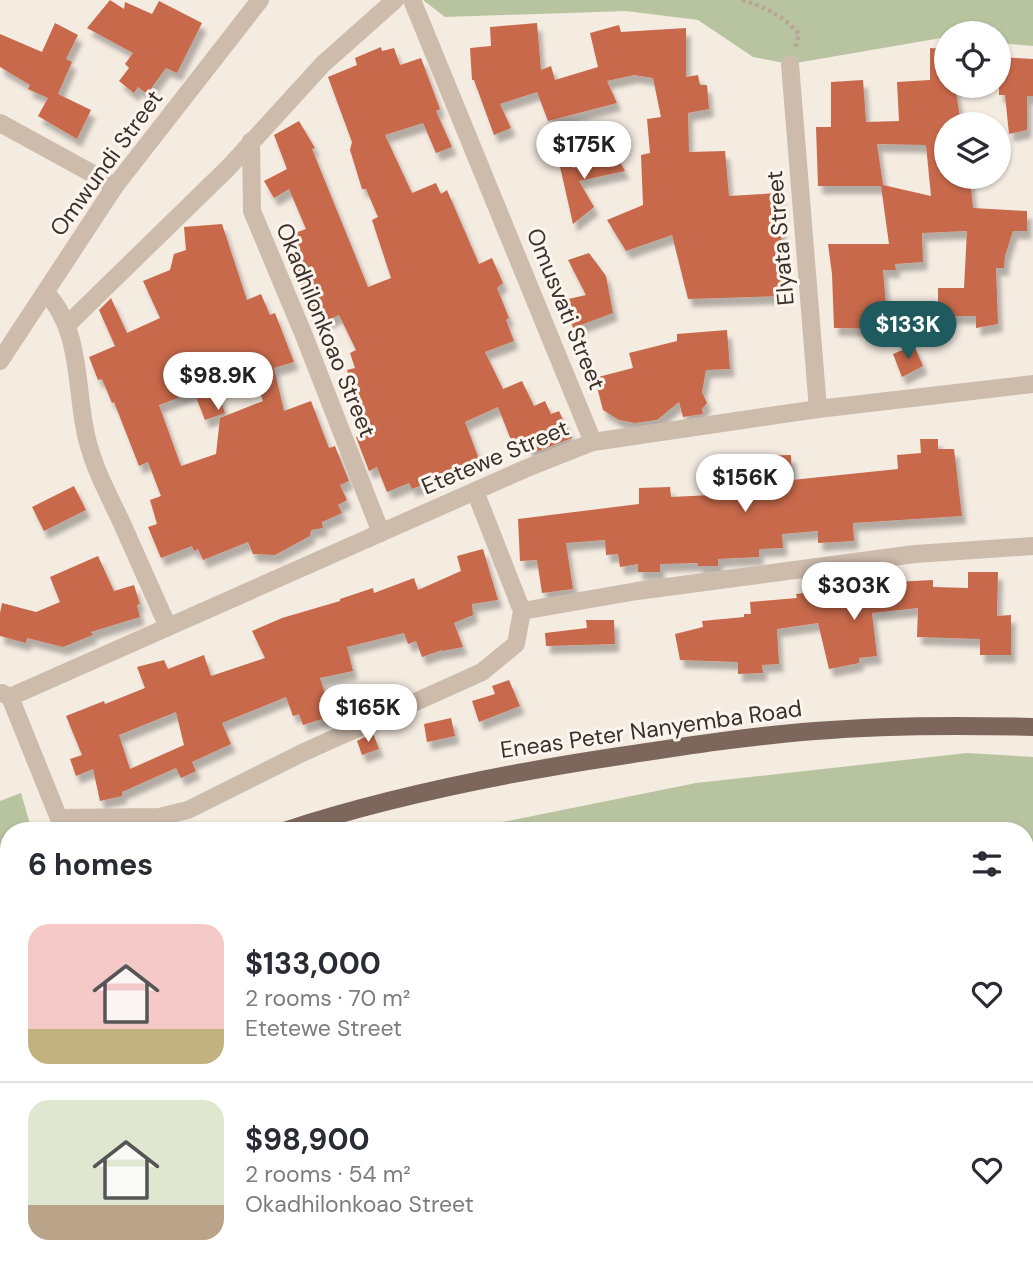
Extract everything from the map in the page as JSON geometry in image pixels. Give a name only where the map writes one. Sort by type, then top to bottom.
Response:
[{"type":"main road","name":"Eneas Peter Nanyemba Road","points":[[313,822],[378,802],[472,780],[701,744],[828,730],[923,726],[1033,727]]},
{"type":"street","name":"Omwundi Street","points":[[0,361],[115,186],[260,0]]},
{"type":"street","points":[[67,325],[181,215],[323,64],[395,0]]},
{"type":"street","name":"Omusvati Street","points":[[412,0],[593,442]]},
{"type":"street","name":"Elyata Street","points":[[790,64],[818,409]]},
{"type":"street","points":[[0,123],[115,186]]},
{"type":"street","name":"Okadhilonkoao Street","points":[[251,141],[251,211],[303,333],[381,533]]},
{"type":"street","points":[[46,293],[58,306],[67,325],[91,457],[168,627]]},
{"type":"street","name":"Etetewe Street","points":[[5,694],[168,627],[475,491],[593,442],[818,409],[1033,384]]},
{"type":"street","points":[[110,822],[188,810],[302,753],[482,671],[516,644],[522,611],[475,491]]},
{"type":"street","points":[[522,611],[637,591],[915,554],[1033,546]]},
{"type":"street","points":[[5,694],[61,822]]},
{"type":"path","points":[[742,0],[768,8],[788,22],[799,34],[790,64]]},
{"type":"green space","points":[[423,0],[1033,0],[1033,46],[1011,44],[1011,21],[934,21],[934,39],[790,64],[753,57],[698,20],[626,11],[445,17]]},
{"type":"green space","points":[[967,753],[1033,757],[1033,822],[503,822],[696,783]]},
{"type":"green space","points":[[21,793],[29,822],[0,822],[0,801]]},
{"type":"building","points":[[110,0],[124,9],[125,2],[152,14],[159,1],[202,23],[177,73],[166,68],[147,94],[138,87],[134,93],[119,81],[129,68],[125,64],[133,53],[87,28]]},
{"type":"building","points":[[55,23],[78,35],[66,59],[72,62],[58,94],[91,110],[77,139],[38,116],[48,98],[28,89],[30,85],[0,67],[0,34],[42,52]]},
{"type":"building","points":[[537,23],[541,70],[551,66],[555,80],[598,67],[590,33],[619,25],[621,32],[686,28],[686,77],[698,75],[700,85],[707,85],[709,109],[688,113],[689,152],[725,151],[729,196],[778,193],[781,201],[782,296],[688,299],[672,235],[626,251],[607,220],[643,205],[641,155],[650,153],[647,119],[661,117],[653,78],[634,75],[607,81],[617,103],[548,121],[537,92],[500,104],[511,128],[494,135],[472,80],[470,48],[491,46],[490,27]]},
{"type":"building","points":[[381,47],[382,51],[394,48],[400,65],[421,58],[440,109],[436,111],[452,147],[436,153],[423,123],[385,135],[412,193],[436,183],[441,194],[447,190],[479,264],[492,258],[503,283],[497,288],[509,318],[506,320],[514,341],[485,352],[503,389],[522,381],[534,406],[545,401],[551,414],[559,411],[572,438],[531,454],[524,439],[511,440],[498,407],[465,422],[479,459],[433,477],[434,480],[412,489],[409,483],[387,492],[377,467],[369,471],[356,437],[368,433],[347,370],[355,368],[350,353],[356,350],[339,315],[320,324],[287,254],[298,250],[292,234],[306,229],[289,189],[274,198],[264,181],[287,169],[274,135],[299,121],[315,148],[312,149],[368,287],[391,278],[372,220],[378,217],[366,189],[362,189],[350,150],[352,142],[328,77],[357,65],[355,58]]},
{"type":"building","points":[[930,48],[934,48],[934,98],[957,98],[959,112],[934,112],[934,189],[971,189],[973,208],[1027,211],[1027,231],[1013,231],[1004,268],[996,268],[998,324],[976,328],[976,316],[938,316],[938,288],[964,288],[967,231],[922,233],[923,262],[895,264],[896,270],[883,270],[888,329],[834,328],[828,244],[889,244],[881,186],[818,186],[816,127],[831,127],[831,82],[863,80],[866,122],[899,121],[897,82],[930,80]],"holes":[[[877,144],[926,145],[931,196],[883,185]]]},
{"type":"building","points":[[1011,58],[1033,59],[1033,96],[1027,96],[1027,130],[1011,134],[1011,112],[1007,112],[1005,98],[1011,98]]},
{"type":"building","points":[[561,148],[573,168],[616,155],[625,171],[579,181],[594,207],[573,224],[556,149]]},
{"type":"building","points":[[222,224],[247,300],[261,294],[270,315],[275,313],[294,362],[274,368],[284,411],[311,401],[329,448],[335,446],[349,481],[340,485],[347,500],[338,505],[342,513],[322,522],[323,528],[311,530],[310,536],[275,555],[253,554],[248,542],[203,560],[198,549],[194,551],[192,546],[161,558],[148,527],[157,524],[150,500],[161,496],[148,462],[139,466],[114,402],[112,403],[102,379],[98,380],[89,357],[115,346],[99,310],[111,298],[127,333],[160,318],[143,281],[170,270],[174,254],[186,250],[184,227]],"holes":[[[247,355],[263,401],[220,418],[216,454],[181,466],[159,405],[194,392],[205,420],[225,413],[210,371]]]},
{"type":"building","points":[[589,253],[606,276],[613,313],[573,328],[564,300],[586,295],[568,260]]},
{"type":"building","points":[[727,330],[730,369],[706,370],[702,392],[707,403],[702,409],[703,414],[683,417],[679,402],[657,420],[635,423],[619,420],[603,410],[597,387],[598,377],[633,368],[629,353],[677,341],[677,334]]},
{"type":"building","points":[[914,345],[923,366],[902,377],[893,354]]},
{"type":"building","points":[[920,439],[938,439],[938,449],[954,449],[962,516],[853,523],[854,541],[818,543],[818,531],[782,534],[783,548],[759,549],[759,557],[718,559],[718,566],[698,566],[698,563],[660,564],[660,572],[638,572],[638,564],[620,567],[618,554],[606,555],[605,540],[566,543],[573,589],[542,593],[537,560],[520,561],[518,519],[639,504],[639,488],[670,487],[671,497],[712,495],[709,470],[753,464],[753,456],[791,455],[792,480],[898,469],[897,455],[921,453]]},
{"type":"building","points":[[74,486],[86,510],[44,531],[32,507]]},
{"type":"building","points":[[483,549],[498,600],[472,604],[473,615],[454,623],[463,647],[422,657],[416,641],[408,644],[404,633],[347,647],[353,671],[320,678],[332,716],[303,725],[299,714],[293,716],[286,697],[222,723],[231,744],[192,762],[196,771],[181,778],[176,768],[122,792],[122,796],[100,801],[93,769],[76,776],[70,759],[82,755],[66,716],[145,688],[137,667],[164,660],[168,669],[204,655],[211,676],[265,658],[252,631],[282,618],[373,588],[374,593],[414,578],[418,590],[461,571],[457,556]],"holes":[[[176,712],[184,745],[130,769],[119,735]]]},
{"type":"building","points":[[98,556],[114,591],[134,585],[140,604],[137,605],[140,617],[91,632],[93,635],[63,647],[27,638],[26,643],[0,636],[2,603],[36,612],[60,602],[50,577]]},
{"type":"building","points":[[968,572],[998,572],[997,616],[1011,615],[1011,655],[980,655],[980,639],[917,637],[918,608],[872,613],[877,656],[859,658],[859,663],[829,669],[818,623],[777,629],[779,664],[762,665],[763,673],[738,674],[738,662],[680,660],[675,634],[703,627],[702,621],[744,617],[744,614],[751,614],[750,602],[797,598],[796,594],[835,589],[835,585],[933,580],[933,587],[968,588]]},
{"type":"building","points":[[586,620],[614,620],[615,644],[546,646],[545,633],[587,628]]},
{"type":"building","points":[[509,680],[520,706],[479,722],[472,701],[495,694],[492,686]]},
{"type":"building","points":[[363,703],[366,712],[349,719],[346,709]]},
{"type":"building","points":[[451,718],[455,736],[427,742],[424,724]]},
{"type":"building","points":[[373,733],[379,749],[362,755],[357,741]]}]
